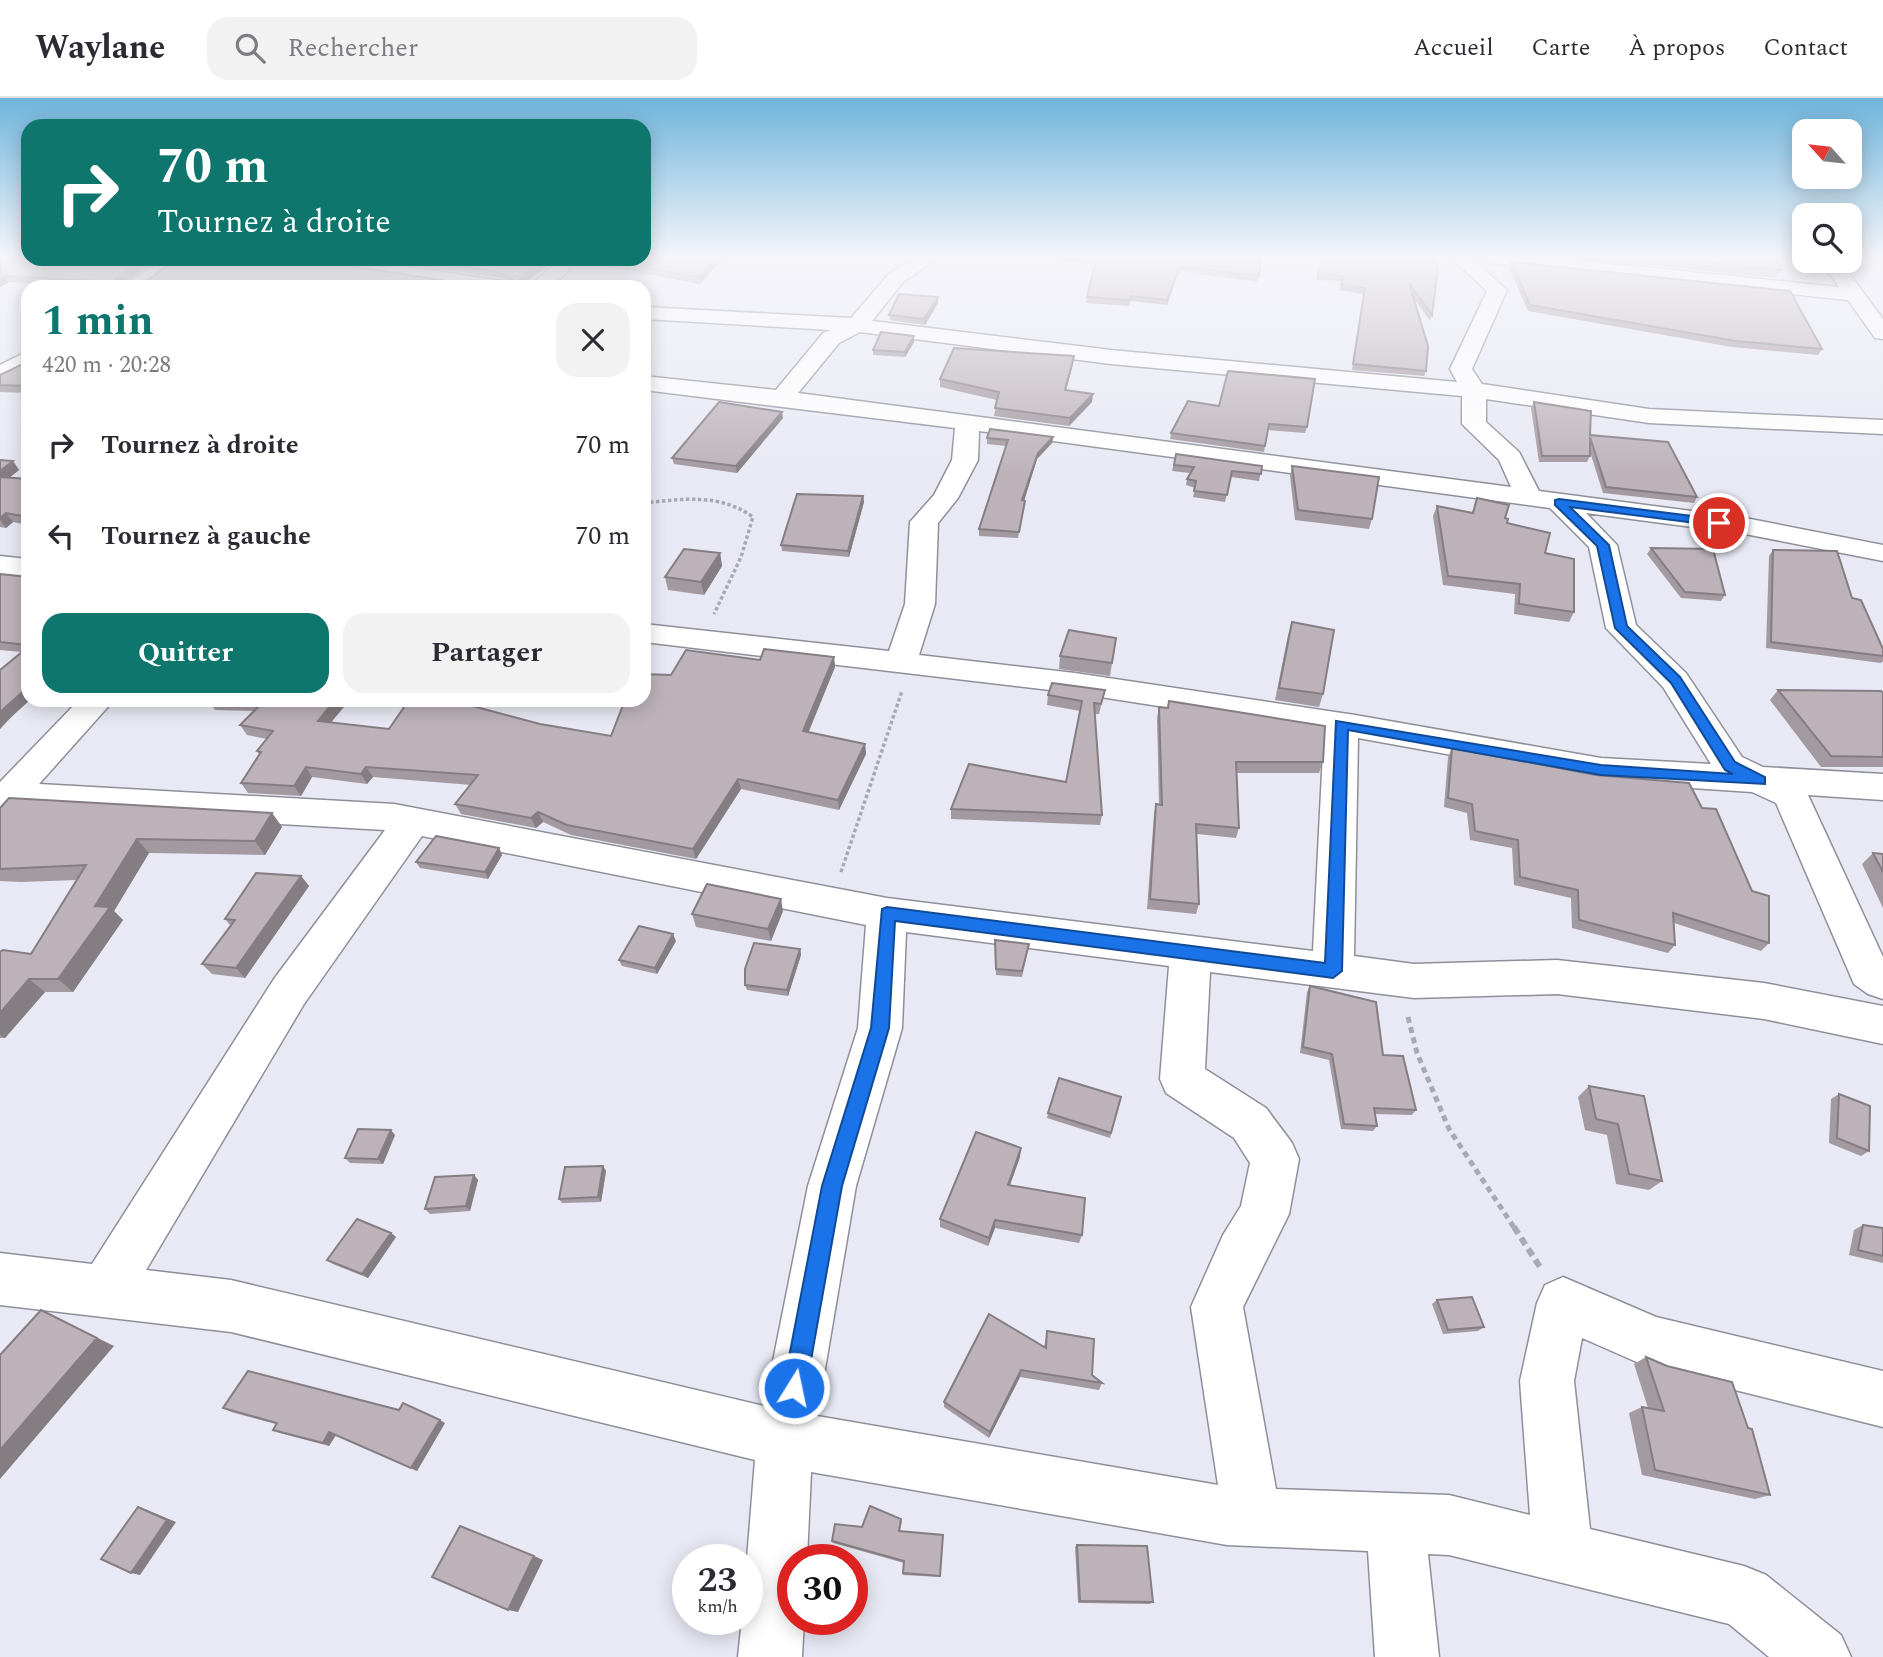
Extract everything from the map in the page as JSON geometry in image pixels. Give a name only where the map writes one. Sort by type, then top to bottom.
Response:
[{"type":"street","points":[[782,398],[831,338],[848,330]]},
{"type":"street","points":[[896,330],[1111,357],[1474,390],[1649,416],[1883,427]]},
{"type":"street","points":[[1479,330],[1461,369],[1474,390],[1474,424],[1510,457],[1544,500],[1603,545],[1621,628],[1675,680],[1730,766],[1790,795],[1870,972],[1883,982]]},
{"type":"street","points":[[0,356],[21,357]]},
{"type":"street","points":[[0,375],[21,362]]},
{"type":"street","points":[[651,381],[1745,526],[1883,553]]},
{"type":"street","points":[[906,663],[920,604],[925,522],[945,498],[965,460],[967,423]]},
{"type":"street","points":[[0,565],[21,567]]},
{"type":"street","points":[[651,634],[1075,682],[1341,724],[1601,770],[1883,787]]},
{"type":"street","points":[[3,798],[90,707]]},
{"type":"street","points":[[1333,971],[1341,724]]},
{"type":"street","points":[[3,798],[394,817],[887,914],[1395,978],[1557,977],[1764,1001],[1883,1025]]},
{"type":"street","points":[[105,1290],[303,969],[358,888],[413,821]]},
{"type":"street","points":[[770,1657],[785,1439],[832,1186],[880,1028],[887,914]]},
{"type":"street","points":[[1191,953],[1182,1079],[1250,1123],[1275,1159],[1264,1214],[1241,1253],[1217,1307],[1251,1517]]},
{"type":"street","points":[[0,1279],[232,1306],[785,1439],[1227,1516],[1449,1525],[1744,1597],[1819,1657]]},
{"type":"street","points":[[1563,1553],[1547,1381],[1563,1303],[1655,1343],[1883,1399]]},
{"type":"street","points":[[1395,1523],[1407,1657]]},
{"type":"path","points":[[651,502],[700,499],[739,505],[753,517],[741,557],[701,640]]},
{"type":"path","points":[[830,902],[906,663]]},
{"type":"path","points":[[1395,978],[1417,1053],[1449,1129],[1563,1303]]},
{"type":"building","points":[[1358,330],[1423,330],[1428,346],[1426,371],[1353,364]]},
{"type":"building","points":[[1672,330],[1811,330],[1822,349],[1736,341]]},
{"type":"building","points":[[881,332],[914,336],[905,352],[873,350]]},
{"type":"building","points":[[954,348],[1074,356],[1065,390],[1093,394],[1070,418],[995,408],[999,392],[940,379]]},
{"type":"building","points":[[21,365],[21,386],[0,385],[0,375]]},
{"type":"building","points":[[1228,371],[1315,379],[1307,427],[1269,424],[1265,446],[1171,433],[1188,401],[1219,406]]},
{"type":"building","points":[[719,402],[782,412],[736,466],[672,458]]},
{"type":"building","points":[[1534,402],[1591,411],[1590,435],[1668,442],[1697,497],[1606,487],[1590,437],[1590,456],[1542,456]]},
{"type":"building","points":[[990,429],[1053,437],[1038,453],[1022,500],[1025,501],[1019,532],[979,529],[1008,440],[987,438]]},
{"type":"building","points":[[1176,454],[1262,466],[1261,474],[1232,471],[1227,495],[1194,491],[1196,481],[1187,479],[1194,467],[1174,465]]},
{"type":"building","points":[[0,460],[13,461],[0,471]]},
{"type":"building","points":[[1292,466],[1379,477],[1372,519],[1298,510]]},
{"type":"building","points":[[0,477],[21,478],[21,516],[6,513],[0,518]]},
{"type":"building","points":[[797,494],[863,496],[848,551],[781,545]]},
{"type":"building","points":[[1477,498],[1509,505],[1505,518],[1508,519],[1507,523],[1550,533],[1545,553],[1574,559],[1574,612],[1519,604],[1520,584],[1448,576],[1437,506],[1473,513]]},
{"type":"building","points":[[1651,548],[1713,549],[1725,595],[1685,592]]},
{"type":"building","points":[[684,549],[720,553],[701,582],[665,577]]},
{"type":"building","points":[[1773,550],[1837,551],[1852,598],[1861,600],[1883,649],[1883,656],[1771,642]]},
{"type":"building","points":[[0,574],[21,576],[21,644],[0,642]]},
{"type":"building","points":[[1292,622],[1334,630],[1323,694],[1279,688]]},
{"type":"building","points":[[1069,630],[1116,638],[1112,663],[1060,656]]},
{"type":"building","points":[[764,649],[834,657],[803,731],[865,744],[838,800],[738,779],[693,849],[567,825],[538,812],[531,818],[455,804],[478,775],[366,767],[361,774],[306,767],[294,786],[241,783],[261,752],[257,751],[273,731],[240,725],[258,707],[329,707],[318,721],[389,729],[404,707],[476,707],[540,724],[611,736],[622,707],[651,707],[651,674],[671,675],[686,650],[760,660]]},
{"type":"building","points":[[21,653],[21,693],[0,712],[0,670]]},
{"type":"building","points":[[1052,683],[1105,690],[1101,704],[1094,703],[1102,815],[951,809],[969,764],[1066,782],[1082,701],[1048,695]]},
{"type":"building","points":[[1778,690],[1881,691],[1883,757],[1831,756]]},
{"type":"building","points":[[1169,701],[1325,726],[1323,762],[1236,762],[1239,828],[1196,824],[1199,904],[1150,899],[1156,804],[1162,805],[1159,707],[1168,708]]},
{"type":"building","points":[[1452,748],[1596,775],[1689,783],[1702,808],[1716,809],[1752,891],[1769,896],[1769,943],[1673,913],[1675,945],[1579,920],[1578,890],[1520,877],[1518,840],[1475,831],[1472,804],[1448,798]]},
{"type":"building","points":[[9,798],[272,813],[255,841],[137,839],[95,906],[110,907],[58,979],[29,979],[0,1013],[0,952],[3,950],[31,954],[86,865],[0,869],[0,808]]},
{"type":"building","points":[[436,836],[499,848],[485,872],[416,862]]},
{"type":"building","points":[[1873,853],[1883,854],[1883,872]]},
{"type":"building","points":[[256,873],[301,876],[236,968],[202,964],[235,920],[225,919]]},
{"type":"building","points":[[707,884],[781,899],[768,929],[692,914]]},
{"type":"building","points":[[639,926],[673,934],[655,968],[619,960]]},
{"type":"building","points":[[995,940],[1029,944],[1022,971],[996,969]]},
{"type":"building","points":[[754,943],[800,949],[787,990],[745,985],[745,969]]},
{"type":"building","points":[[1310,986],[1376,1002],[1383,1055],[1403,1056],[1416,1110],[1374,1108],[1377,1126],[1344,1124],[1332,1054],[1303,1047]]},
{"type":"building","points":[[1059,1078],[1121,1097],[1111,1133],[1048,1113]]},
{"type":"building","points":[[1589,1086],[1644,1096],[1662,1181],[1629,1174],[1618,1124],[1596,1119]]},
{"type":"building","points":[[1839,1094],[1870,1106],[1869,1151],[1837,1138]]},
{"type":"building","points":[[358,1129],[391,1130],[378,1159],[345,1158]]},
{"type":"building","points":[[976,1132],[1021,1148],[1008,1185],[1085,1198],[1082,1235],[995,1220],[989,1238],[940,1219]]},
{"type":"building","points":[[603,1166],[598,1197],[559,1199],[565,1167]]},
{"type":"building","points":[[474,1175],[466,1206],[425,1209],[435,1177]]},
{"type":"building","points":[[357,1219],[391,1233],[362,1274],[327,1260]]},
{"type":"building","points":[[1863,1225],[1883,1228],[1883,1256],[1858,1250]]},
{"type":"building","points":[[1472,1297],[1484,1327],[1448,1330],[1437,1300]]},
{"type":"building","points":[[41,1310],[97,1338],[0,1450],[0,1355]]},
{"type":"building","points":[[989,1314],[1046,1348],[1047,1331],[1094,1339],[1092,1375],[1102,1383],[1021,1370],[990,1432],[944,1402]]},
{"type":"building","points":[[1646,1357],[1667,1366],[1732,1382],[1748,1428],[1752,1429],[1770,1495],[1655,1470],[1642,1407],[1664,1411]]},
{"type":"building","points":[[248,1371],[399,1410],[403,1403],[440,1420],[411,1468],[329,1432],[323,1443],[273,1430],[277,1423],[223,1408]]},
{"type":"building","points":[[870,1506],[901,1519],[899,1531],[943,1535],[940,1576],[903,1573],[904,1561],[868,1551],[868,1544],[832,1541],[835,1524],[862,1527]]},
{"type":"building","points":[[138,1507],[167,1520],[131,1573],[101,1559]]},
{"type":"building","points":[[460,1526],[534,1556],[508,1610],[432,1577]]},
{"type":"building","points":[[1077,1545],[1147,1546],[1153,1602],[1080,1601]]},
{"type":"route","points":[[794,1388],[832,1186],[880,1028],[887,914],[1333,971],[1341,724],[1601,770],[1760,781],[1730,766],[1675,680],[1621,628],[1603,545],[1559,502],[1719,523]]}]
